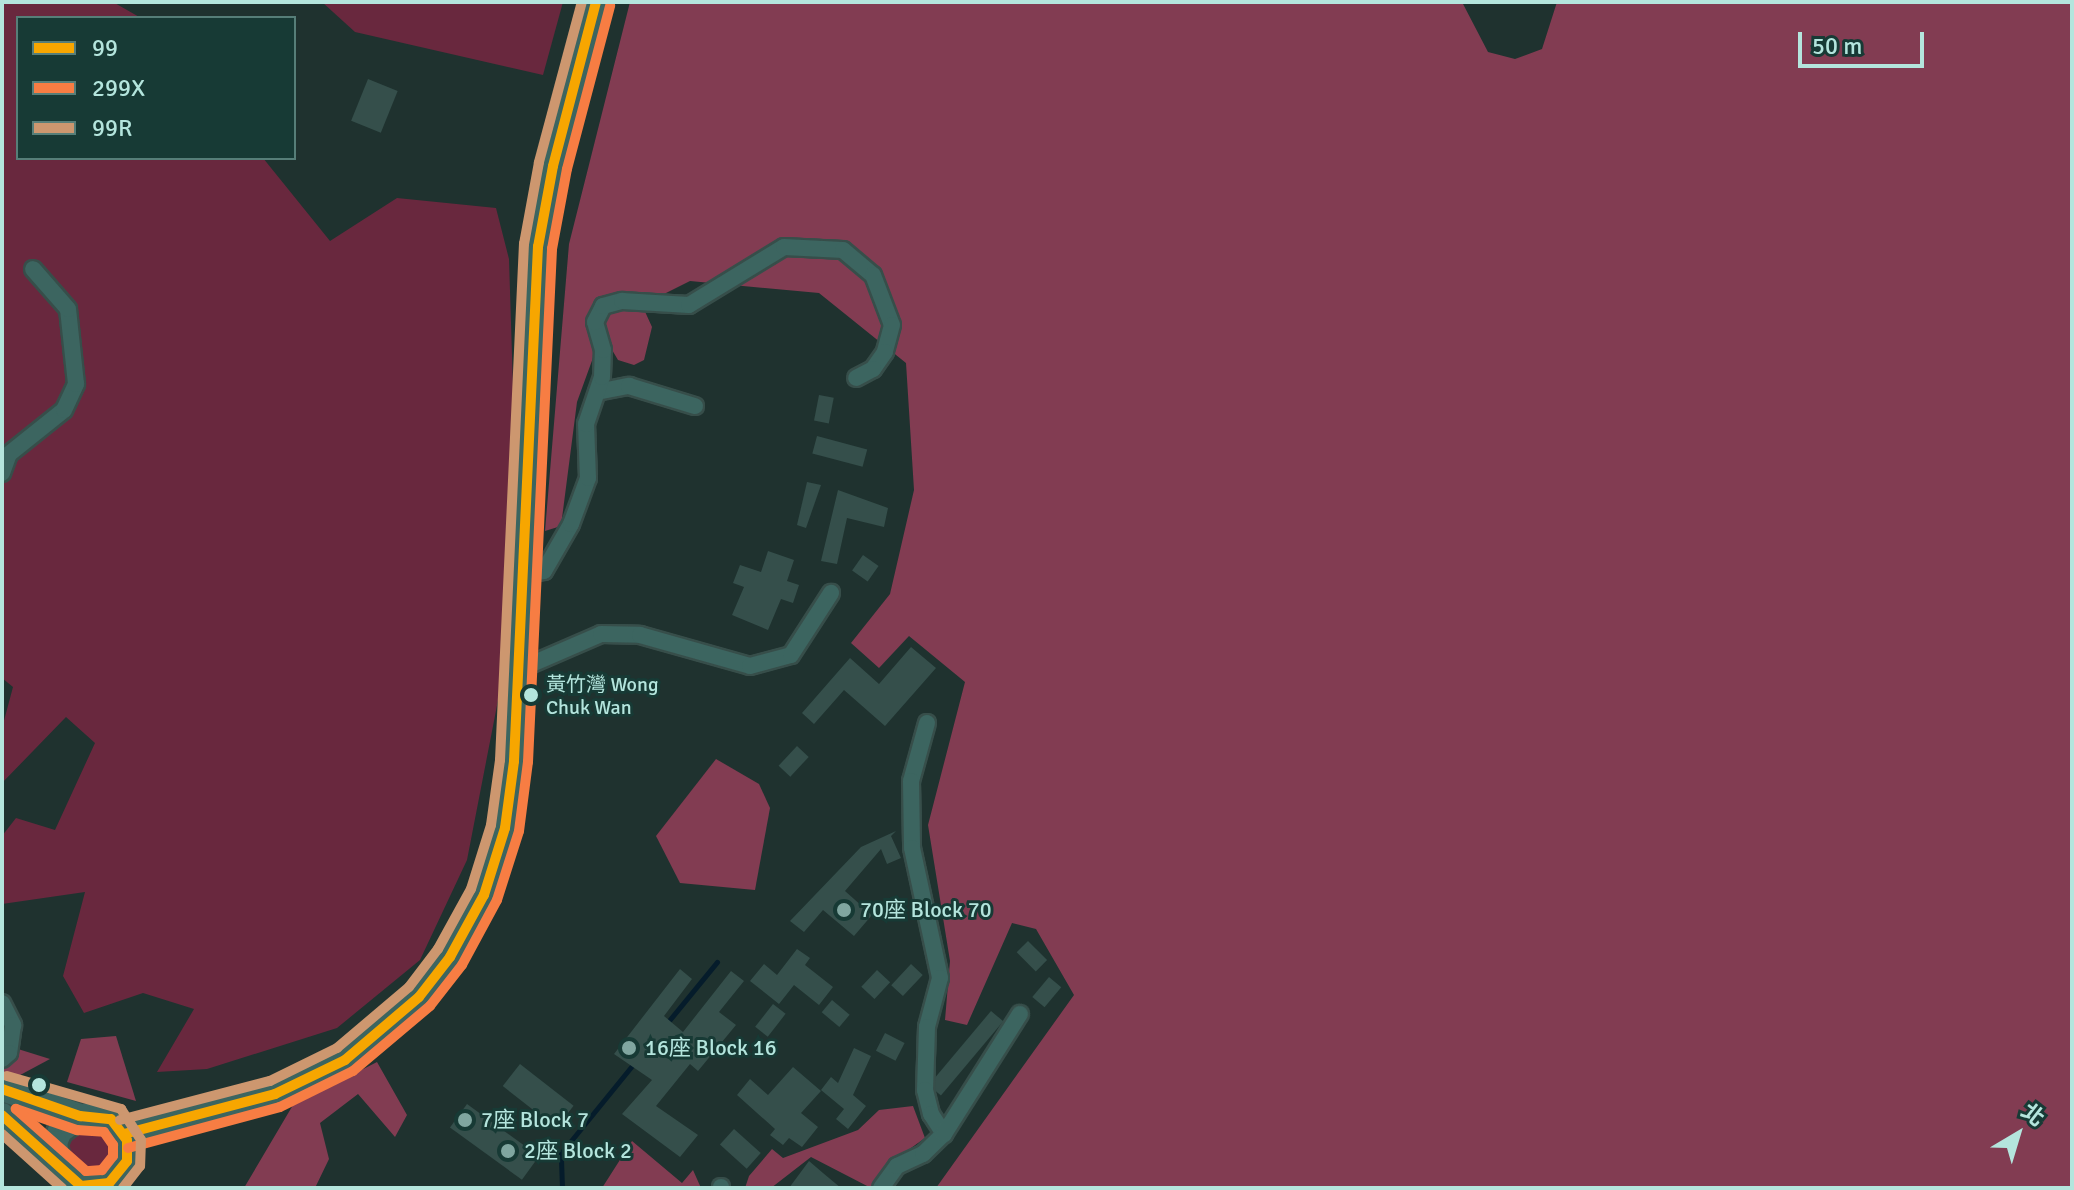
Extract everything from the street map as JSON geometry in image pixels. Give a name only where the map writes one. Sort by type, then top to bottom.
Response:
[{"type":"main road","points":[[124,1134],[247,1103],[301,1083],[364,1047],[419,997],[463,936],[495,863],[512,786],[538,247],[553,166],[596,2]]},
{"type":"main road","points":[[2,1089],[80,1116],[105,1116],[124,1134],[127,1161],[109,1183],[81,1186],[2,1115]]},
{"type":"main road","points":[[59,1168],[55,1143],[60,1131],[80,1116]]},
{"type":"street","points":[[523,574],[543,572],[571,524],[589,472],[586,424],[604,362],[595,322],[603,306],[622,301],[689,305],[795,245],[849,253],[873,275],[884,294],[891,340],[873,369],[856,378]]},
{"type":"street","points":[[2,473],[9,454],[64,410],[76,384],[68,309],[33,269]]},
{"type":"street","points":[[597,392],[629,386],[695,406]]},
{"type":"street","points":[[518,670],[601,634],[640,635],[750,666],[791,655],[831,593]]},
{"type":"street","points":[[927,723],[911,781],[912,848],[940,978],[927,1027],[925,1090],[931,1114],[944,1134]]},
{"type":"street","points":[[2,1003],[13,1025],[9,1053],[2,1059]]},
{"type":"street","points":[[881,1188],[897,1166],[923,1154],[944,1134],[1020,1014]]},
{"type":"shaded area","points":[[2,2],[113,2],[138,16],[16,16],[16,160],[265,160],[330,241],[397,198],[496,208],[509,259],[514,419],[500,690],[467,860],[420,960],[337,1028],[207,1069],[157,1072],[194,1009],[143,993],[84,1013],[63,976],[85,892],[2,904],[2,836],[16,818],[55,830],[95,743],[66,717],[2,783],[2,728],[13,687],[2,678]]},
{"type":"shaded area","points":[[322,2],[563,2],[543,75],[355,32]]},
{"type":"shaded area","points":[[630,2],[1462,2],[1488,52],[1515,59],[1542,49],[1557,2],[2072,2],[2072,1188],[936,1188],[1074,995],[1036,929],[1012,923],[967,1025],[945,1020],[950,961],[928,825],[965,682],[909,636],[879,668],[851,643],[890,594],[914,490],[906,363],[819,293],[690,281],[642,305],[652,327],[644,360],[634,365],[618,360],[602,333],[577,402],[561,526],[545,531],[569,244]]},
{"type":"shaded area","points":[[716,759],[759,784],[770,808],[755,890],[680,883],[656,836]]},
{"type":"shaded area","points":[[116,1036],[136,1101],[67,1082],[81,1039]]},
{"type":"shaded area","points":[[2,1044],[50,1059],[9,1081],[2,1077]]},
{"type":"shaded area","points":[[377,1062],[407,1115],[395,1137],[358,1094],[320,1123],[329,1159],[315,1188],[244,1188],[293,1105]]},
{"type":"shaded area","points":[[913,1106],[925,1138],[897,1158],[871,1188],[811,1157],[771,1188],[745,1188],[749,1176],[772,1149],[783,1158],[858,1130],[879,1110]]},
{"type":"shaded area","points":[[91,1128],[107,1134],[113,1150],[107,1166],[91,1172],[75,1166],[69,1150],[75,1134]]},
{"type":"shaded area","points":[[632,1141],[682,1183],[693,1170],[701,1188],[602,1188]]},
{"type":"building","points":[[368,79],[398,91],[381,133],[351,121]]},
{"type":"building","points":[[819,395],[834,398],[829,423],[814,421]]},
{"type":"building","points":[[817,436],[867,449],[863,467],[812,453]]},
{"type":"building","points":[[807,482],[821,485],[806,528],[797,525]]},
{"type":"building","points":[[838,490],[888,508],[884,527],[847,518],[837,564],[821,561]]},
{"type":"building","points":[[768,551],[794,560],[787,581],[799,585],[793,603],[781,599],[768,630],[732,615],[744,587],[733,583],[740,565],[761,572]]},
{"type":"building","points":[[863,555],[879,566],[868,581],[852,571]]},
{"type":"building","points":[[911,647],[936,668],[885,726],[844,690],[814,724],[802,713],[850,658],[879,684]]},
{"type":"building","points":[[797,746],[809,757],[790,777],[779,766]]},
{"type":"building","points":[[896,831],[891,836],[901,858],[887,864],[881,849],[845,891],[872,915],[854,936],[823,910],[804,932],[790,921],[861,847]]},
{"type":"building","points":[[1028,941],[1047,960],[1036,971],[1017,952]]},
{"type":"building","points":[[797,949],[810,958],[805,965],[833,987],[819,1005],[794,985],[779,1004],[750,981],[764,964],[777,975]]},
{"type":"building","points":[[911,964],[923,975],[903,996],[891,985]]},
{"type":"building","points":[[680,969],[692,979],[664,1016],[683,1032],[731,971],[744,981],[719,1012],[736,1025],[698,1071],[690,1064],[656,1106],[698,1135],[680,1157],[622,1114],[652,1080],[614,1054]]},
{"type":"building","points":[[877,970],[890,982],[874,999],[861,987]]},
{"type":"building","points":[[1049,977],[1061,987],[1045,1007],[1032,997]]},
{"type":"building","points":[[832,1000],[850,1015],[839,1027],[822,1012]]},
{"type":"building","points":[[773,1004],[786,1014],[768,1037],[755,1027]]},
{"type":"building","points":[[991,1011],[1003,1021],[941,1096],[929,1085]]},
{"type":"building","points":[[885,1033],[905,1043],[896,1061],[876,1051]]},
{"type":"building","points":[[854,1048],[871,1056],[853,1095],[866,1106],[848,1129],[836,1119],[844,1109],[821,1090],[831,1077],[838,1083]]},
{"type":"building","points":[[520,1064],[574,1106],[556,1128],[503,1086]]},
{"type":"building","points":[[793,1067],[821,1091],[801,1113],[818,1127],[802,1147],[789,1138],[783,1145],[770,1135],[775,1129],[737,1095],[750,1079],[768,1095]]},
{"type":"building","points":[[467,1104],[539,1156],[522,1180],[450,1127]]},
{"type":"building","points":[[734,1129],[761,1153],[747,1169],[720,1145]]},
{"type":"building","points":[[809,1161],[823,1173],[841,1188],[789,1188]]},
{"type":"waterway","points":[[667,1023],[717,962]]},
{"type":"waterway","points":[[562,1188],[561,1153],[635,1062]]},
{"type":"transit line","name":"99R","points":[[120,1120],[270,1081],[337,1048],[409,987],[438,949],[471,889],[491,825],[500,760],[524,244],[539,162],[582,2]]},
{"type":"transit line","name":"99","points":[[124,1134],[275,1094],[345,1060],[419,997],[450,957],[484,895],[505,828],[514,761],[538,247],[553,166],[596,2]]},
{"type":"transit line","name":"299X","points":[[128,1148],[280,1107],[353,1071],[430,1006],[462,965],[497,900],[519,831],[528,762],[552,249],[567,169],[610,6]]},
{"type":"transit line","name":"99R","points":[[7,1076],[121,1109],[141,1140],[140,1166],[123,1188]]},
{"type":"transit line","name":"99","points":[[2,1089],[80,1116],[111,1119],[127,1140],[127,1161],[109,1183],[81,1186],[2,1115]]},
{"type":"transit line","name":"299X","points":[[16,1109],[77,1130],[104,1132],[113,1145],[113,1156],[102,1170],[86,1171],[16,1109]]},
{"type":"transit line","name":"99R","points":[[2,1134],[62,1188]]},
{"type":"place","name":"黃竹灣 Wong Chuk Wan","points":[[531,695]]},
{"type":"place","name":"70座 Block 70","points":[[844,910]]},
{"type":"place","name":"16座 Block 16","points":[[629,1048]]},
{"type":"place","name":"7座 Block 7","points":[[465,1120]]},
{"type":"place","name":"2座 Block 2","points":[[508,1151]]}]
